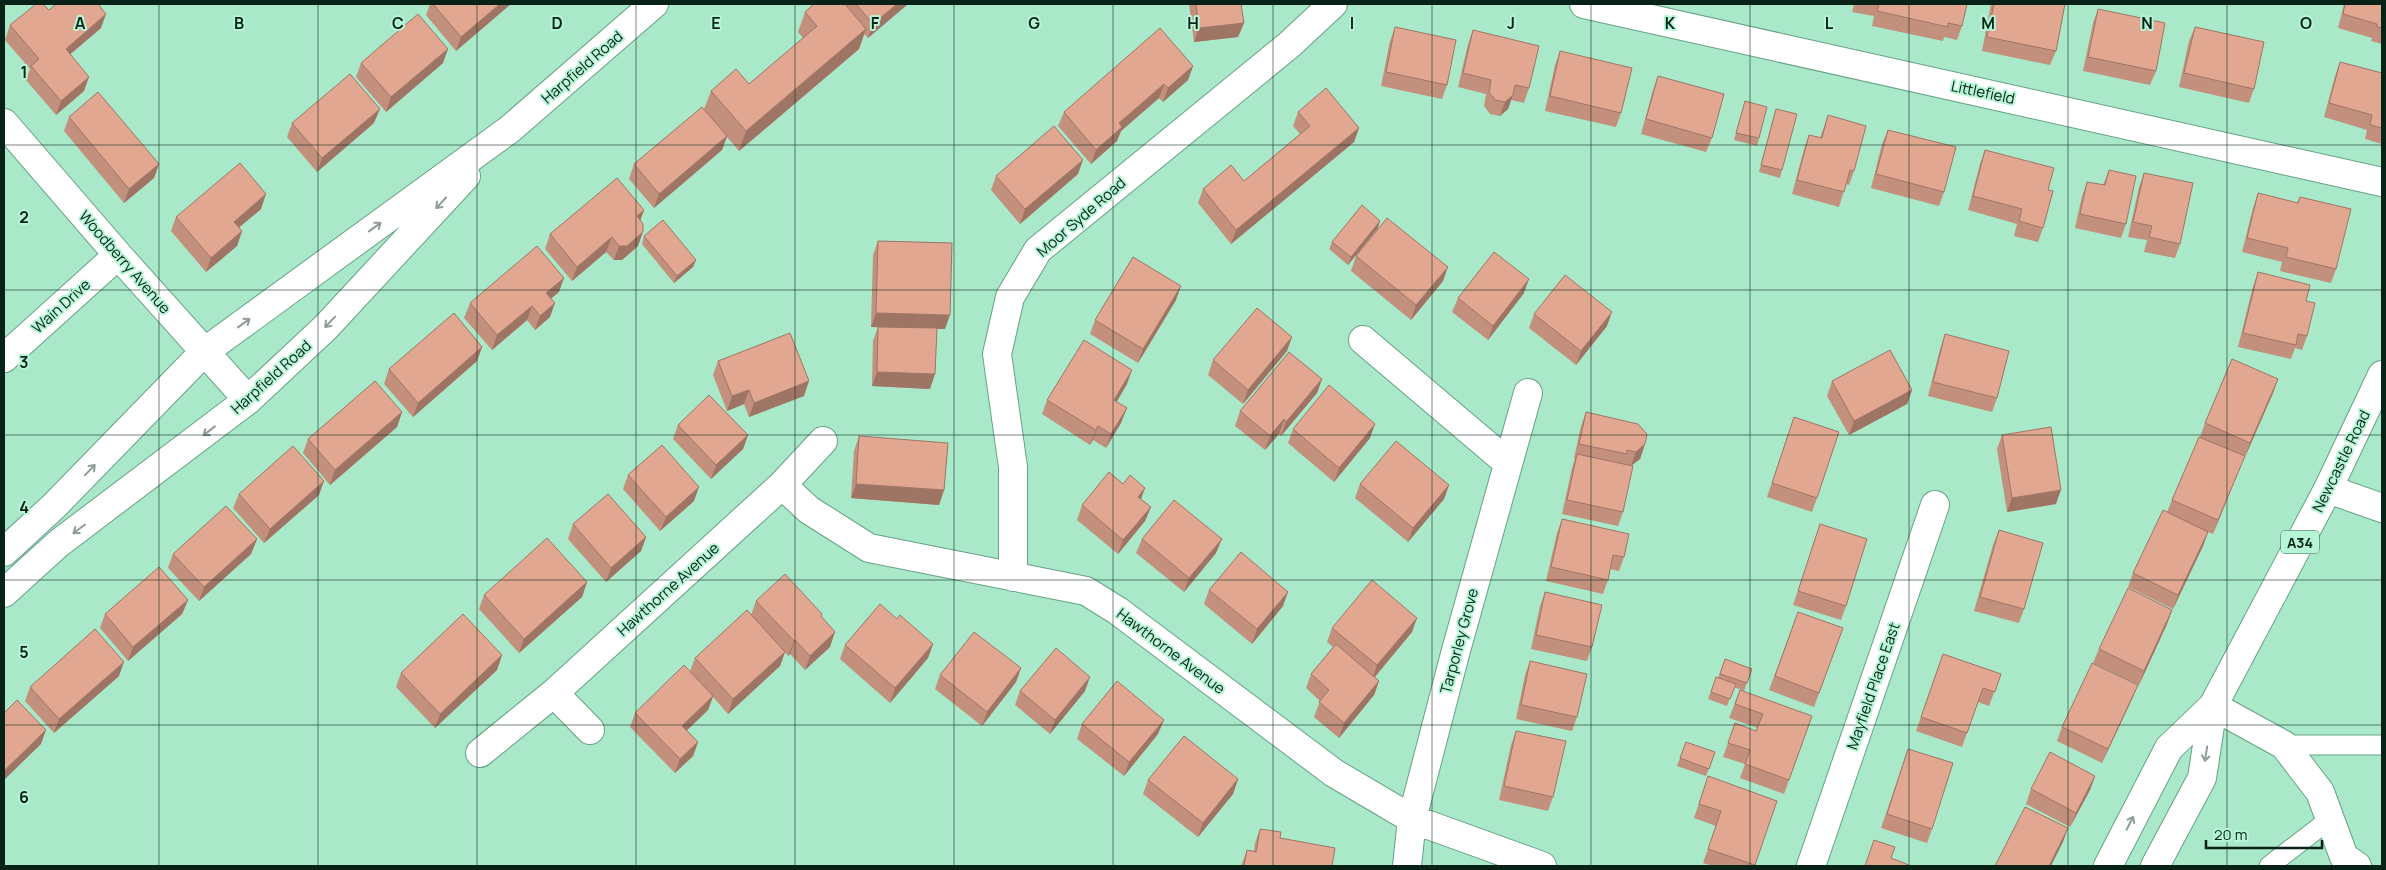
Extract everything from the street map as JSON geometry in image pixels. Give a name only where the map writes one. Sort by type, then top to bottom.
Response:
[{"type":"main road","name":"Harpfield Road","points":[[4,552],[54,506],[204,352],[510,130],[654,4]]},
{"type":"main road","name":"Moor Syde Road","points":[[1013,577],[1014,466],[997,354],[1010,297],[1038,250],[1289,45],[1333,4]]},
{"type":"main road","name":"Littlefield","points":[[1584,4],[2382,182]]},
{"type":"main road","name":"Woodberry Avenue","points":[[4,123],[118,255],[248,400]]},
{"type":"main road","name":"Harpfield Road","points":[[4,593],[59,543],[248,400],[326,327],[510,130]]},
{"type":"main road","name":"Wain Drive","points":[[4,358],[118,255]]},
{"type":"main road","points":[[1363,340],[1508,463]]},
{"type":"main road","name":"Newcastle Road","points":[[2108,866],[2169,748],[2213,706],[2328,489],[2382,375]]},
{"type":"main road","name":"Tarporley Grove","points":[[1407,866],[1412,819],[1528,393]]},
{"type":"main road","name":"Hawthorne Avenue","points":[[480,753],[554,692],[782,486],[823,441]]},
{"type":"main road","name":"Hawthorne Avenue","points":[[782,486],[809,510],[869,548],[1086,592],[1118,611],[1334,773],[1412,819],[1542,866]]},
{"type":"main road","points":[[2328,489],[2382,508]]},
{"type":"main road","name":"Mayfield Place East","points":[[1811,866],[1936,505]]},
{"type":"main road","points":[[554,692],[590,730]]},
{"type":"main road","points":[[2213,706],[2284,744],[2320,792],[2344,857],[2357,866]]},
{"type":"main road","name":"Newcastle Road","points":[[2155,866],[2202,778],[2213,706]]},
{"type":"lane","points":[[2284,744],[2382,745]]},
{"type":"lane","points":[[2269,866],[2330,819]]},
{"type":"building","points":[[36,4],[43,4],[49,10],[56,4],[98,4],[106,14],[66,49],[89,77],[61,101],[31,66],[39,59],[10,25]]},
{"type":"building","points":[[433,4],[500,4],[461,37]]},
{"type":"building","points":[[814,4],[845,4],[866,29],[746,131],[711,91],[736,69],[749,84],[817,26],[805,12]]},
{"type":"building","points":[[856,4],[897,4],[873,24]]},
{"type":"building","points":[[1196,4],[1241,4],[1244,23],[1199,28]]},
{"type":"building","points":[[1879,4],[1967,4],[1962,26],[1948,23],[1948,27],[1877,11]]},
{"type":"building","points":[[1994,4],[2065,4],[2056,51],[1987,37]]},
{"type":"building","points":[[2345,4],[2382,4],[2382,28],[2377,27],[2377,24],[2343,14]]},
{"type":"building","points":[[2098,9],[2165,23],[2156,71],[2088,57]]},
{"type":"building","points":[[418,14],[448,49],[391,97],[361,63]]},
{"type":"building","points":[[1395,27],[1456,40],[1447,85],[1386,72]]},
{"type":"building","points":[[2195,27],[2264,42],[2254,89],[2184,73]]},
{"type":"building","points":[[1160,28],[1193,66],[1168,88],[1164,84],[1119,123],[1122,127],[1096,150],[1064,112]]},
{"type":"building","points":[[1473,30],[1539,46],[1529,88],[1515,85],[1513,95],[1505,102],[1495,100],[1489,92],[1491,80],[1463,73]]},
{"type":"building","points":[[1560,51],[1632,68],[1621,113],[1550,96]]},
{"type":"building","points":[[2340,62],[2382,73],[2382,128],[2370,125],[2372,115],[2329,103]]},
{"type":"building","points":[[350,74],[380,109],[322,158],[292,123]]},
{"type":"building","points":[[1658,76],[1724,94],[1712,138],[1646,119]]},
{"type":"building","points":[[1326,88],[1359,128],[1236,230],[1203,189],[1231,165],[1244,181],[1310,126],[1298,112]]},
{"type":"building","points":[[98,92],[159,164],[129,189],[69,117]]},
{"type":"building","points":[[1745,101],[1767,107],[1759,138],[1736,133]]},
{"type":"building","points":[[702,107],[727,136],[659,194],[634,164]]},
{"type":"building","points":[[1776,109],[1797,114],[1782,170],[1761,165]]},
{"type":"building","points":[[1828,115],[1866,126],[1854,171],[1850,170],[1844,192],[1797,180],[1809,135],[1822,138]]},
{"type":"building","points":[[1054,126],[1083,160],[1025,209],[996,176]]},
{"type":"building","points":[[1888,130],[1956,147],[1944,192],[1876,174]]},
{"type":"building","points":[[1985,150],[2054,168],[2048,190],[2053,191],[2043,228],[2019,221],[2022,209],[1973,196]]},
{"type":"building","points":[[240,163],[266,194],[234,222],[242,231],[211,258],[176,217]]},
{"type":"building","points":[[2109,170],[2136,176],[2126,224],[2080,214],[2087,182],[2105,185]]},
{"type":"building","points":[[2144,173],[2193,183],[2180,244],[2149,237],[2152,226],[2133,222]]},
{"type":"building","points":[[617,178],[644,210],[637,216],[643,224],[643,232],[627,246],[619,246],[612,237],[577,267],[550,234]]},
{"type":"building","points":[[2258,193],[2298,203],[2300,197],[2351,209],[2336,269],[2286,257],[2288,248],[2247,238]]},
{"type":"building","points":[[1362,205],[1380,221],[1351,257],[1332,242]]},
{"type":"building","points":[[1387,218],[1448,267],[1416,305],[1356,256]]},
{"type":"building","points":[[663,220],[696,260],[677,276],[644,236]]},
{"type":"building","points":[[878,241],[952,243],[950,315],[876,313]]},
{"type":"building","points":[[537,246],[564,278],[546,293],[555,303],[540,316],[532,306],[497,335],[470,303]]},
{"type":"building","points":[[1494,252],[1529,279],[1493,326],[1458,298]]},
{"type":"building","points":[[1133,257],[1181,286],[1143,349],[1095,320]]},
{"type":"building","points":[[2258,272],[2310,285],[2306,301],[2315,303],[2307,336],[2298,334],[2296,345],[2243,333]]},
{"type":"building","points":[[1565,275],[1612,312],[1581,351],[1534,314]]},
{"type":"building","points":[[1257,308],[1292,337],[1248,390],[1213,360]]},
{"type":"building","points":[[454,313],[482,347],[418,403],[389,369]]},
{"type":"building","points":[[878,327],[937,328],[935,374],[877,372]]},
{"type":"building","points":[[790,333],[809,381],[754,403],[749,390],[732,396],[718,361]]},
{"type":"building","points":[[1945,334],[2009,351],[1997,398],[1933,382]]},
{"type":"building","points":[[1084,340],[1132,370],[1114,400],[1127,408],[1111,434],[1098,426],[1096,430],[1047,400]]},
{"type":"building","points":[[1890,350],[1912,390],[1854,421],[1832,381]]},
{"type":"building","points":[[1289,352],[1322,379],[1286,422],[1284,419],[1270,436],[1240,411]]},
{"type":"building","points":[[2232,359],[2278,379],[2250,443],[2205,423]]},
{"type":"building","points":[[375,381],[402,412],[335,470],[308,439]]},
{"type":"building","points":[[1329,385],[1375,424],[1339,468],[1293,429]]},
{"type":"building","points":[[709,395],[748,435],[716,465],[678,425]]},
{"type":"building","points":[[1586,412],[1638,424],[1647,434],[1645,444],[1636,452],[1627,450],[1627,454],[1579,444]]},
{"type":"building","points":[[1794,417],[1839,432],[1817,498],[1772,483]]},
{"type":"building","points":[[2051,427],[2061,490],[2012,498],[2002,435]]},
{"type":"building","points":[[859,436],[948,443],[944,490],[856,484]]},
{"type":"building","points":[[2199,437],[2245,456],[2218,520],[2172,500]]},
{"type":"building","points":[[1396,441],[1449,485],[1413,528],[1360,484]]},
{"type":"building","points":[[662,445],[699,487],[666,517],[628,475]]},
{"type":"building","points":[[293,446],[324,481],[270,529],[239,494]]},
{"type":"building","points":[[1577,454],[1633,466],[1623,512],[1567,500]]},
{"type":"building","points":[[1109,472],[1123,484],[1130,475],[1145,488],[1138,497],[1151,507],[1123,540],[1082,505]]},
{"type":"building","points":[[608,494],[646,537],[611,568],[573,524]]},
{"type":"building","points":[[1174,500],[1222,539],[1189,578],[1142,539]]},
{"type":"building","points":[[226,506],[257,539],[204,587],[173,554]]},
{"type":"building","points":[[2163,510],[2208,532],[2178,595],[2133,573]]},
{"type":"building","points":[[1562,519],[1629,534],[1624,557],[1613,555],[1608,580],[1551,567]]},
{"type":"building","points":[[1820,524],[1867,539],[1846,606],[1798,591]]},
{"type":"building","points":[[1999,530],[2043,543],[2024,609],[1980,597]]},
{"type":"building","points":[[547,538],[587,582],[524,639],[484,595]]},
{"type":"building","points":[[1241,552],[1288,592],[1257,629],[1209,590]]},
{"type":"building","points":[[159,567],[188,600],[133,647],[105,614]]},
{"type":"building","points":[[785,574],[822,614],[821,616],[835,632],[810,656],[756,601]]},
{"type":"building","points":[[1372,580],[1417,618],[1377,665],[1332,628]]},
{"type":"building","points":[[2128,588],[2172,610],[2144,671],[2099,649]]},
{"type":"building","points":[[1545,592],[1602,605],[1592,647],[1536,635]]},
{"type":"building","points":[[880,604],[897,619],[900,615],[933,644],[895,688],[845,645]]},
{"type":"building","points":[[747,610],[785,652],[733,699],[695,658]]},
{"type":"building","points":[[1798,612],[1843,628],[1819,693],[1775,676]]},
{"type":"building","points":[[463,614],[502,655],[440,714],[401,673]]},
{"type":"building","points":[[95,629],[124,662],[59,719],[30,687]]},
{"type":"building","points":[[974,632],[1021,668],[987,712],[940,675]]},
{"type":"building","points":[[1336,644],[1379,681],[1344,723],[1319,702],[1329,690],[1311,674]]},
{"type":"building","points":[[1056,648],[1090,677],[1055,720],[1020,691]]},
{"type":"building","points":[[1943,654],[2001,674],[1995,692],[1983,688],[1967,733],[1921,717]]},
{"type":"building","points":[[1725,659],[1752,669],[1747,683],[1720,674]]},
{"type":"building","points":[[1530,661],[1587,674],[1577,717],[1521,705]]},
{"type":"building","points":[[2092,663],[2138,685],[2108,749],[2062,727]]},
{"type":"building","points":[[684,665],[713,696],[682,726],[698,742],[680,759],[635,713]]},
{"type":"building","points":[[1716,677],[1736,684],[1730,699],[1711,692]]},
{"type":"building","points":[[1117,681],[1164,720],[1129,762],[1082,724]]},
{"type":"building","points":[[1740,690],[1812,716],[1789,780],[1745,764],[1750,750],[1728,743],[1735,723],[1756,731],[1763,714],[1735,704]]},
{"type":"building","points":[[17,700],[46,730],[4,771],[4,713]]},
{"type":"building","points":[[1516,731],[1566,741],[1553,797],[1504,786]]},
{"type":"building","points":[[1184,736],[1238,779],[1203,823],[1148,780]]},
{"type":"building","points":[[1686,742],[1715,752],[1709,769],[1680,758]]},
{"type":"building","points":[[1908,749],[1953,763],[1932,829],[1887,814]]},
{"type":"building","points":[[2050,752],[2095,776],[2076,813],[2031,789]]},
{"type":"building","points":[[1708,776],[1777,801],[1755,865],[1708,849],[1721,811],[1699,804]]},
{"type":"building","points":[[2025,807],[2068,828],[2049,866],[1995,866]]},
{"type":"building","points":[[1260,829],[1281,832],[1280,838],[1335,848],[1332,866],[1244,866],[1247,850],[1256,852]]},
{"type":"building","points":[[1874,840],[1895,847],[1891,858],[1909,865],[1865,866]]}]
